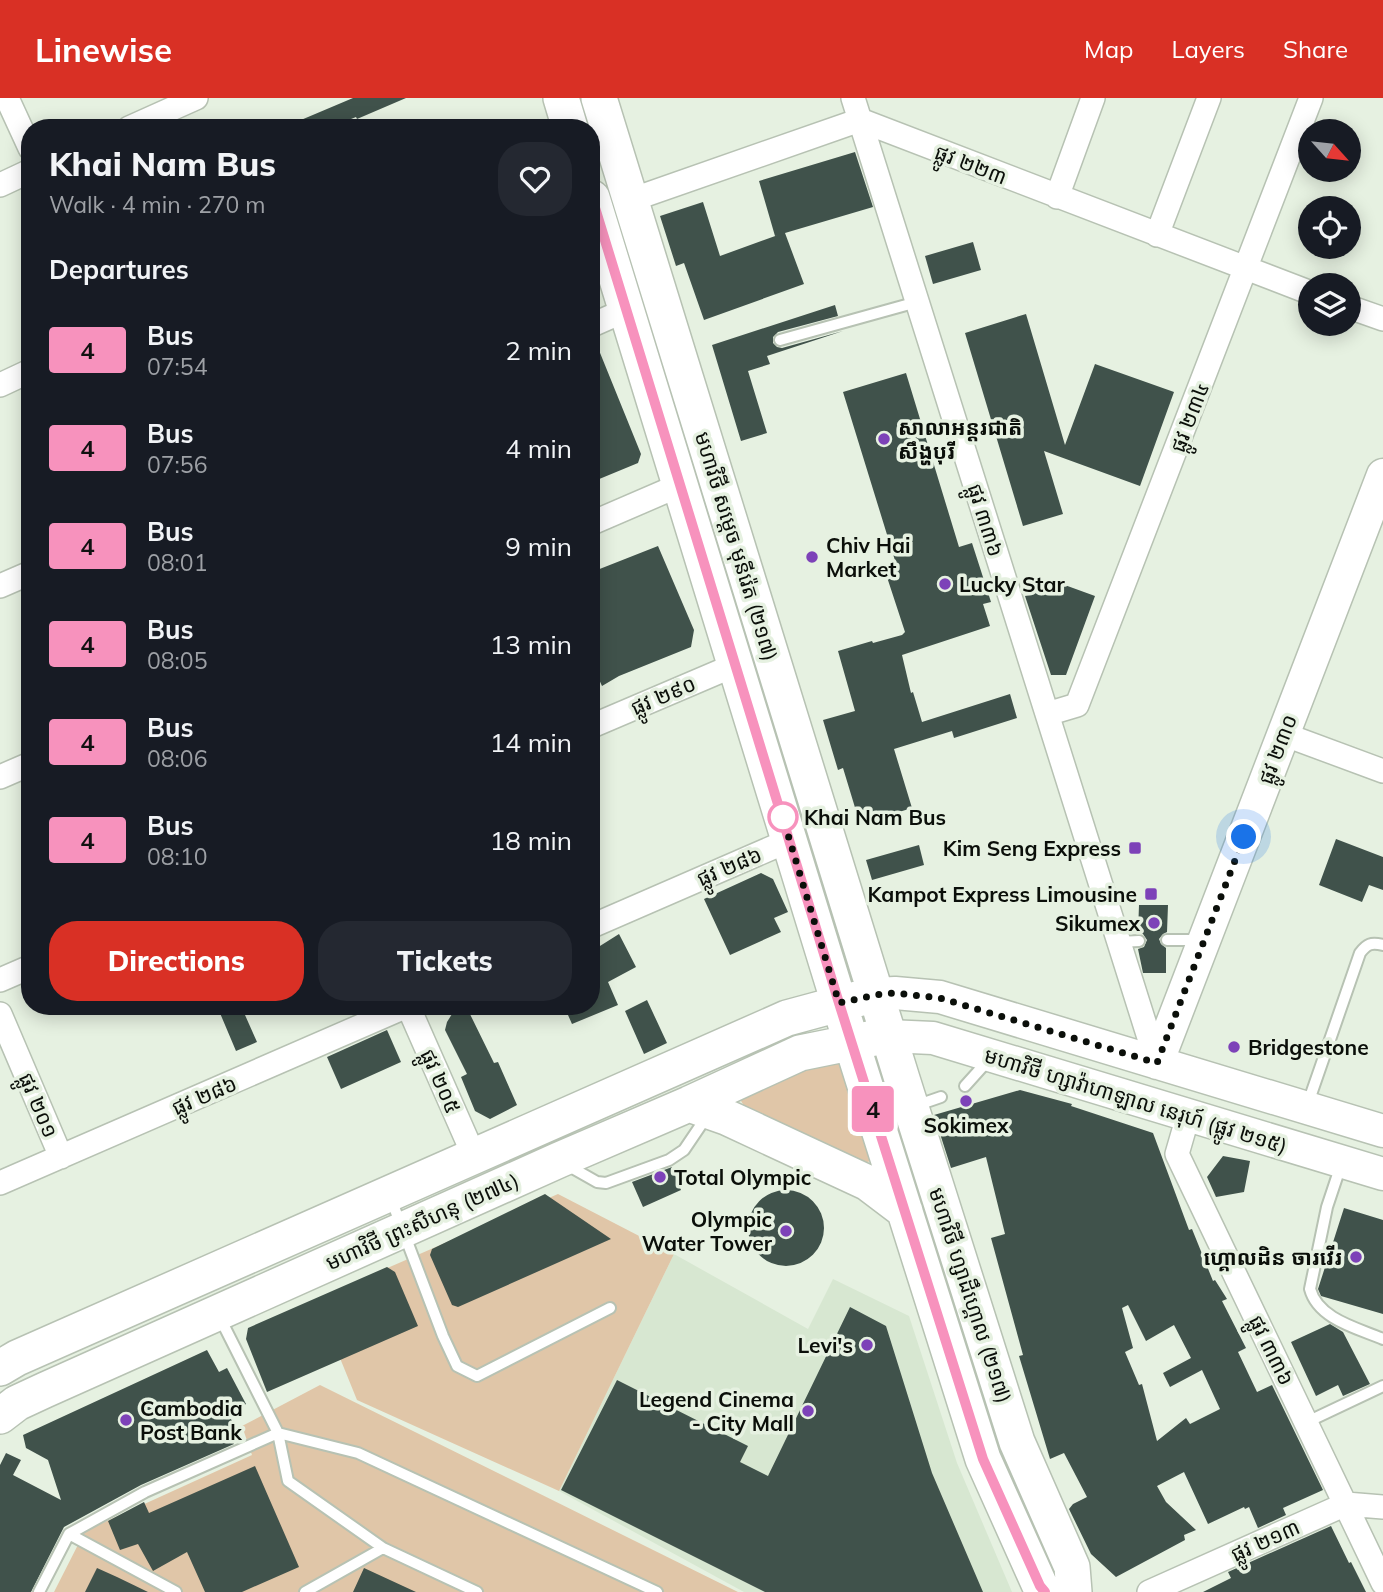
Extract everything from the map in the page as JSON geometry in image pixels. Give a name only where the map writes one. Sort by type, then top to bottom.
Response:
[{"type":"main road","points":[[561,98],[567,119]]},
{"type":"main road","name":"មហាវិថី សម្តេច មុនីរ៉េត (២១៧)","points":[[599,98],[875,995]]},
{"type":"main road","name":"មហាវិថី សម្តេច មុនីរ៉េត (២១៧)","points":[[600,224],[839,1003]]},
{"type":"main road","name":"ផ្លូវ ២៣០","points":[[1157,1063],[1383,475]]},
{"type":"main road","name":"មហាវិថី ហ្សាវ៉ាហាឡាល នេរុហ៍ (ផ្លូវ ២១៥)","points":[[875,995],[895,993],[940,998],[1383,1132]]},
{"type":"main road","name":"មហាវិថី ព្រះសីហនុ (២៧៤)","points":[[0,1368],[787,1018],[875,995]]},
{"type":"main road","name":"មហាវិថី ហ្សាដឹហ្គោល (២១៧)","points":[[875,995],[888,1036],[926,1102],[1017,1442],[1072,1567],[1074,1592]]},
{"type":"main road","name":"មហាវិថី ហ្សាដឹហ្គោល (២១៧)","points":[[839,1003],[983,1459],[1045,1592]]},
{"type":"main road","name":"មហាវិថី ព្រះសីហនុ (២៧៤)","points":[[0,1416],[17,1403],[45,1390],[559,1160],[709,1101],[800,1053],[851,1041],[888,1036]]},
{"type":"main road","name":"មហាវិថី ហ្សាវ៉ាហាឡាល នេរុហ៍ (ផ្លូវ ២១៥)","points":[[888,1036],[933,1038],[1383,1174]]},
{"type":"main road","points":[[709,1101],[868,1183],[905,1211]]},
{"type":"street","points":[[7,98],[21,129]]},
{"type":"street","points":[[149,119],[196,98]]},
{"type":"street","name":"ផ្លូវ ៣៣៦","points":[[853,98],[1047,715],[1129,942],[1157,1063]]},
{"type":"street","points":[[631,200],[860,120],[868,98]]},
{"type":"street","points":[[1056,197],[1093,98]]},
{"type":"street","points":[[1157,235],[1209,98]]},
{"type":"street","name":"ផ្លូវ ២៣៤","points":[[1047,715],[1077,705],[1311,98]]},
{"type":"street","name":"ផ្លូវ ២២៣","points":[[860,120],[1298,288]]},
{"type":"street","points":[[0,185],[21,176]]},
{"type":"street","points":[[600,321],[626,310]]},
{"type":"street","points":[[1361,312],[1383,320]]},
{"type":"street","points":[[0,384],[21,375]]},
{"type":"street","points":[[600,520],[680,485]]},
{"type":"street","points":[[0,586],[21,577]]},
{"type":"street","name":"ផ្លូវ ២៩០","points":[[600,723],[735,665]]},
{"type":"street","points":[[1283,734],[1383,771]]},
{"type":"street","points":[[0,777],[21,768]]},
{"type":"street","name":"ផ្លូវ ២៨៦","points":[[600,923],[790,840]]},
{"type":"street","points":[[0,980],[21,971]]},
{"type":"street","name":"ផ្លូវ ២០១","points":[[0,1014],[61,1157]]},
{"type":"street","name":"ផ្លូវ ២៨៦","points":[[0,1183],[387,1015]]},
{"type":"street","name":"ផ្លូវ ២០៥","points":[[412,1015],[474,1156]]},
{"type":"street","name":"ផ្លូវ ៣៣៦","points":[[1188,1116],[1177,1154],[1383,1583]]},
{"type":"street","name":"ផ្លូវ ២១៣","points":[[1149,1592],[1346,1504],[1383,1507]]},
{"type":"lane","points":[[780,340],[917,302]]},
{"type":"lane","points":[[1167,940],[1204,940]]},
{"type":"lane","points":[[1306,1108],[1360,953],[1366,945],[1373,942],[1383,945]]},
{"type":"lane","points":[[965,1086],[983,1066],[988,1055]]},
{"type":"lane","points":[[1342,1162],[1327,1208],[1310,1289],[1313,1303],[1328,1314],[1383,1339]]},
{"type":"lane","points":[[389,1194],[457,1366],[477,1376],[610,1308]]},
{"type":"lane","points":[[217,1313],[278,1433],[288,1481],[383,1548],[477,1592]]},
{"type":"lane","points":[[1307,1422],[1383,1386]]},
{"type":"lane","points":[[39,1592],[69,1534],[145,1492],[278,1433],[358,1453],[657,1592]]},
{"type":"lane","points":[[69,1534],[176,1592]]},
{"type":"lane","points":[[305,1592],[383,1548]]},
{"type":"shaded area","points":[[840,1056],[871,1149],[871,1161],[860,1164],[748,1112],[741,1101],[748,1089]]},
{"type":"shaded area","points":[[558,1194],[674,1254],[559,1491],[357,1400],[316,1299]]},
{"type":"shaded area","points":[[674,1254],[808,1329],[833,1279],[909,1316],[957,1463],[1012,1592],[744,1592],[559,1491]]},
{"type":"shaded area","points":[[320,1385],[738,1592],[54,1592],[85,1531],[252,1455],[242,1426]]},
{"type":"building","points":[[353,98],[406,98],[357,119],[303,119]]},
{"type":"building","points":[[855,152],[873,207],[785,233],[804,284],[704,320],[684,263],[676,266],[660,216],[703,202],[720,256],[778,235],[775,236],[759,181]]},
{"type":"building","points":[[973,242],[981,270],[933,284],[925,256]]},
{"type":"building","points":[[835,305],[838,316],[778,332],[773,337],[773,343],[782,348],[843,331],[767,356],[770,364],[748,371],[767,433],[741,441],[712,345]]},
{"type":"building","points":[[1026,314],[1065,445],[1095,364],[1174,392],[1140,486],[1044,451],[1063,514],[1023,526],[965,333]]},
{"type":"building","points":[[600,353],[641,454],[638,463],[600,479]]},
{"type":"building","points":[[906,373],[959,547],[972,543],[991,602],[983,604],[990,626],[902,655],[911,693],[913,692],[922,722],[1010,694],[1017,718],[954,738],[952,731],[894,749],[912,808],[860,824],[843,768],[838,770],[823,720],[855,711],[838,651],[905,632],[885,571],[897,567],[843,392]]},
{"type":"building","points":[[658,546],[694,630],[691,647],[619,676],[602,686],[600,569]]},
{"type":"building","points":[[1062,584],[1095,596],[1066,675],[1051,675],[1025,596]]},
{"type":"building","points":[[1336,839],[1383,857],[1383,890],[1369,885],[1362,902],[1319,885]]},
{"type":"building","points":[[919,845],[924,865],[872,880],[866,860]]},
{"type":"building","points":[[761,873],[773,879],[788,912],[774,918],[781,932],[730,955],[704,899]]},
{"type":"building","points":[[1139,905],[1168,905],[1167,932],[1159,939],[1166,948],[1166,973],[1143,973],[1138,949],[1144,947],[1147,940],[1143,934],[1138,933]]},
{"type":"building","points":[[619,934],[636,967],[608,982],[618,1005],[600,1012],[600,946]]},
{"type":"building","points":[[647,1000],[667,1043],[644,1054],[625,1011]]},
{"type":"building","points":[[221,1015],[245,1015],[257,1042],[236,1051]]},
{"type":"building","points":[[451,1015],[470,1015],[494,1063],[498,1062],[517,1105],[490,1119],[475,1111],[461,1077],[467,1074],[445,1030]]},
{"type":"building","points":[[568,1015],[594,1015],[572,1024]]},
{"type":"building","points":[[387,1030],[401,1062],[341,1089],[327,1057]]},
{"type":"building","points":[[1020,1090],[1072,1104],[1071,1106],[1153,1133],[1189,1230],[1192,1229],[1213,1281],[1215,1280],[1227,1299],[1222,1301],[1246,1348],[1238,1352],[1257,1392],[1272,1385],[1323,1490],[1283,1508],[1286,1515],[1258,1528],[1249,1507],[1208,1524],[1184,1472],[1157,1486],[1166,1502],[1196,1530],[1184,1535],[1185,1540],[1116,1577],[1091,1554],[1069,1509],[1087,1497],[1064,1453],[1050,1459],[1019,1356],[1023,1355],[991,1238],[1005,1234],[986,1157],[951,1168],[934,1115]],"holes":[[[1128,1305],[1146,1341],[1174,1325],[1191,1358],[1163,1373],[1170,1387],[1202,1370],[1220,1409],[1190,1424],[1186,1418],[1157,1441],[1142,1384],[1139,1385],[1125,1352],[1133,1348],[1122,1308]]]},
{"type":"building","points":[[1223,1156],[1250,1161],[1244,1192],[1216,1197],[1207,1177]]},
{"type":"building","points":[[672,1167],[681,1190],[643,1207],[632,1182]]},
{"type":"building","name":"Olympic Water Tower","points":[[786,1190],[801,1193],[813,1201],[821,1213],[824,1228],[821,1243],[813,1255],[801,1263],[786,1266],[771,1263],[759,1255],[751,1243],[748,1228],[751,1213],[759,1201],[771,1193]]},
{"type":"building","points":[[545,1194],[611,1239],[458,1307],[452,1305],[430,1255],[432,1249]]},
{"type":"building","name":"ហ្គោលដិន ចារវើរ","points":[[1344,1208],[1383,1220],[1383,1314],[1321,1296],[1318,1289]]},
{"type":"building","points":[[387,1267],[395,1272],[418,1326],[267,1392],[246,1339],[248,1328]]},
{"type":"building","points":[[850,1307],[886,1326],[932,1473],[983,1592],[765,1592],[561,1490],[617,1380],[748,1446],[740,1462],[768,1476]]},
{"type":"building","points":[[1330,1324],[1343,1332],[1370,1384],[1343,1396],[1338,1385],[1316,1396],[1291,1342]]},
{"type":"building","points":[[207,1350],[219,1372],[227,1368],[246,1404],[228,1413],[234,1425],[229,1428],[234,1444],[141,1485],[64,1527],[31,1592],[0,1592],[0,1465],[6,1453],[21,1460],[13,1475],[61,1500],[48,1460],[26,1448],[23,1435]]},
{"type":"building","points":[[255,1466],[299,1567],[242,1592],[205,1592],[187,1552],[153,1571],[138,1544],[120,1550],[108,1521],[144,1502],[149,1513]]},
{"type":"building","points":[[1331,1526],[1366,1592],[1203,1592],[1231,1578],[1228,1572]]},
{"type":"building","points":[[97,1568],[117,1577],[148,1592],[85,1592]]},
{"type":"building","points":[[364,1568],[416,1592],[353,1592]]},
{"type":"bus line","name":"4","points":[[600,224],[839,1003],[983,1459],[1045,1592]]},
{"type":"place","name":"សាលាអន្តរជាតិ សឹង្ហបុរី","points":[[884,439]]},
{"type":"place","name":"Chiv Hai Market","points":[[812,557]]},
{"type":"place","name":"Lucky Star","points":[[945,584]]},
{"type":"place","name":"Khai Nam Bus","points":[[783,817]]},
{"type":"place","name":"Kim Seng Express","points":[[1135,848]]},
{"type":"place","name":"Kampot Express Limousine","points":[[1151,894]]},
{"type":"place","name":"Sikumex","points":[[1154,923]]},
{"type":"place","name":"Bridgestone","points":[[1234,1047]]},
{"type":"place","name":"Sokimex","points":[[966,1101]]},
{"type":"place","name":"Total Olympic","points":[[660,1177]]},
{"type":"place","name":"Olympic Water Tower","points":[[786,1231]]},
{"type":"place","name":"ហ្គោលដិន ចារវើរ","points":[[1356,1257]]},
{"type":"place","name":"Levi's","points":[[867,1345]]},
{"type":"place","name":"Legend Cinema - City Mall","points":[[808,1411]]},
{"type":"place","name":"Cambodia Post Bank","points":[[126,1420]]},
{"type":"route","points":[[783,817],[782,815],[839,1003],[895,993],[940,998],[1157,1063],[1244,837]]}]
